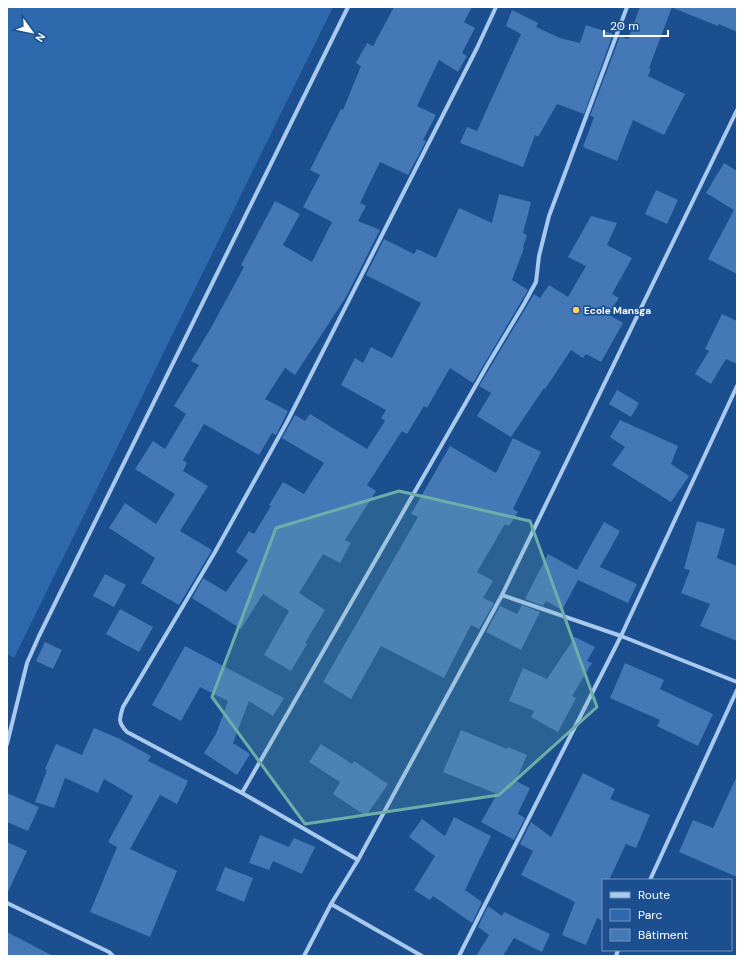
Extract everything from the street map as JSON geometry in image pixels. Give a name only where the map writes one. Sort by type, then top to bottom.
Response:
[{"type":"street","points":[[7,744],[27,663],[39,636],[348,7]]},
{"type":"street","points":[[358,860],[242,793],[127,732],[120,724],[120,718],[123,707],[215,552],[288,422],[477,48],[496,7]]},
{"type":"street","points":[[242,793],[536,282],[539,256],[549,216],[627,7]]},
{"type":"street","points":[[304,956],[331,904],[358,860],[502,595],[737,110]]},
{"type":"street","points":[[459,956],[621,636],[737,386]]},
{"type":"street","points":[[502,595],[621,636],[737,682]]},
{"type":"street","points":[[650,879],[737,690]]},
{"type":"street","points":[[7,903],[109,952],[113,956]]},
{"type":"street","points":[[331,904],[422,956]]},
{"type":"highlighted area","points":[[399,491],[530,521],[597,707],[499,795],[305,824],[212,697],[276,528]]},
{"type":"green space","points":[[7,7],[333,7],[14,658],[7,654]]},
{"type":"building","points":[[394,7],[472,7],[464,22],[475,28],[462,53],[467,56],[458,72],[439,60],[417,106],[436,115],[423,140],[426,141],[408,175],[380,162],[360,203],[366,206],[358,221],[380,230],[346,297],[295,375],[285,368],[265,399],[288,411],[276,435],[272,433],[259,455],[204,424],[183,460],[187,463],[183,471],[208,486],[180,531],[212,550],[179,605],[141,583],[155,558],[109,528],[125,503],[156,524],[175,494],[135,469],[153,441],[165,449],[186,414],[174,406],[199,365],[191,361],[244,267],[241,265],[275,201],[300,214],[283,245],[312,262],[332,222],[303,207],[320,175],[310,170],[341,109],[343,110],[361,66],[356,63],[367,43],[373,46]]},
{"type":"building","points":[[640,7],[672,7],[649,68],[651,69],[648,76],[685,94],[664,135],[633,120],[617,161],[583,147],[594,117],[590,116],[620,36],[628,39]]},
{"type":"building","points":[[673,7],[737,7],[737,32],[719,24],[718,26]]},
{"type":"building","points":[[512,10],[538,23],[536,27],[560,38],[580,43],[586,25],[613,34],[584,114],[557,104],[538,137],[535,135],[523,167],[460,143],[467,127],[477,131],[521,34],[506,26]]},
{"type":"building","points":[[724,163],[737,171],[737,274],[708,259],[734,210],[706,193]]},
{"type":"building","points":[[656,190],[678,200],[667,224],[645,214]]},
{"type":"building","points":[[499,194],[531,202],[523,233],[527,235],[524,248],[512,280],[528,290],[473,383],[450,368],[427,408],[424,406],[407,434],[402,431],[367,485],[376,491],[345,540],[351,543],[340,563],[323,554],[299,593],[325,610],[305,643],[307,644],[291,671],[264,655],[289,611],[263,594],[241,629],[192,598],[203,578],[226,592],[248,560],[236,552],[249,531],[254,534],[271,506],[269,505],[283,482],[304,494],[324,463],[282,438],[295,415],[305,421],[310,414],[367,449],[385,421],[381,418],[386,410],[341,385],[355,358],[363,363],[371,347],[392,358],[421,303],[366,275],[384,239],[414,254],[417,249],[436,258],[459,208],[492,223]]},
{"type":"building","points":[[591,216],[617,223],[607,245],[632,258],[612,294],[619,298],[608,314],[623,323],[601,362],[586,354],[583,358],[571,350],[511,437],[477,416],[491,393],[479,386],[534,294],[540,298],[549,285],[568,297],[586,266],[568,257]]},
{"type":"building","points":[[722,314],[737,321],[737,364],[726,359],[711,384],[695,374],[709,351],[705,349]]},
{"type":"building","points":[[617,390],[639,403],[631,417],[609,404]]},
{"type":"building","points":[[620,420],[678,446],[671,464],[689,476],[671,502],[612,465],[625,447],[610,437]]},
{"type":"building","points":[[513,438],[541,452],[513,509],[518,512],[509,526],[505,524],[477,572],[493,581],[483,598],[494,603],[479,629],[471,625],[444,678],[381,646],[351,699],[323,682],[418,517],[411,514],[450,446],[496,473]]},
{"type":"building","points":[[697,521],[725,529],[717,558],[737,566],[737,641],[700,626],[710,604],[681,593],[690,570],[684,569]]},
{"type":"building","points":[[604,522],[620,531],[600,567],[637,584],[628,603],[578,580],[562,610],[546,601],[543,606],[525,599],[548,554],[577,570]]},
{"type":"building","points":[[105,574],[126,585],[114,607],[93,596]]},
{"type":"building","points":[[522,605],[540,612],[521,650],[486,632],[500,606],[517,614]]},
{"type":"building","points":[[120,609],[153,627],[139,652],[106,634]]},
{"type":"building","points":[[575,637],[595,647],[587,661],[592,663],[572,696],[576,698],[558,732],[531,717],[534,711],[509,701],[523,668],[547,679]]},
{"type":"building","points":[[45,642],[62,650],[53,669],[36,661]]},
{"type":"building","points":[[185,646],[284,698],[273,716],[249,701],[233,743],[250,754],[237,775],[204,753],[216,734],[228,701],[200,687],[181,721],[152,705]]},
{"type":"building","points":[[625,663],[664,680],[660,689],[713,714],[698,746],[657,726],[660,720],[610,698]]},
{"type":"building","points":[[94,728],[120,739],[151,756],[148,761],[188,781],[177,804],[160,795],[130,849],[177,871],[150,937],[90,912],[117,847],[108,842],[133,796],[104,779],[98,793],[65,778],[54,808],[35,802],[47,770],[45,769],[56,744],[82,755]]},
{"type":"building","points":[[461,730],[507,749],[508,747],[527,755],[516,781],[530,788],[518,814],[525,818],[514,840],[481,822],[497,794],[443,772]]},
{"type":"building","points":[[321,744],[352,764],[354,761],[388,784],[366,816],[333,794],[340,782],[309,762]]},
{"type":"building","points":[[583,773],[615,789],[610,799],[650,815],[636,848],[626,844],[609,879],[602,879],[602,920],[597,918],[586,945],[562,935],[575,902],[521,875],[533,851],[520,844],[531,822],[551,837]]},
{"type":"building","points":[[737,776],[737,877],[679,852],[693,820],[713,828]]},
{"type":"building","points":[[7,793],[39,807],[28,831],[7,822]]},
{"type":"building","points":[[454,817],[491,836],[465,890],[482,902],[472,923],[433,896],[430,900],[414,890],[435,856],[409,837],[422,819],[445,836]]},
{"type":"building","points":[[260,835],[289,847],[294,838],[315,847],[302,874],[273,861],[269,870],[249,863]]},
{"type":"building","points":[[7,842],[27,851],[7,894]]},
{"type":"building","points":[[225,867],[253,878],[244,902],[216,890]]},
{"type":"building","points":[[488,906],[502,916],[504,912],[550,934],[542,952],[514,938],[503,956],[476,956],[489,935],[478,927]]},
{"type":"building","points":[[7,932],[53,956],[7,956]]},
{"type":"place","name":"Ecole Mansga","points":[[576,310]]}]
